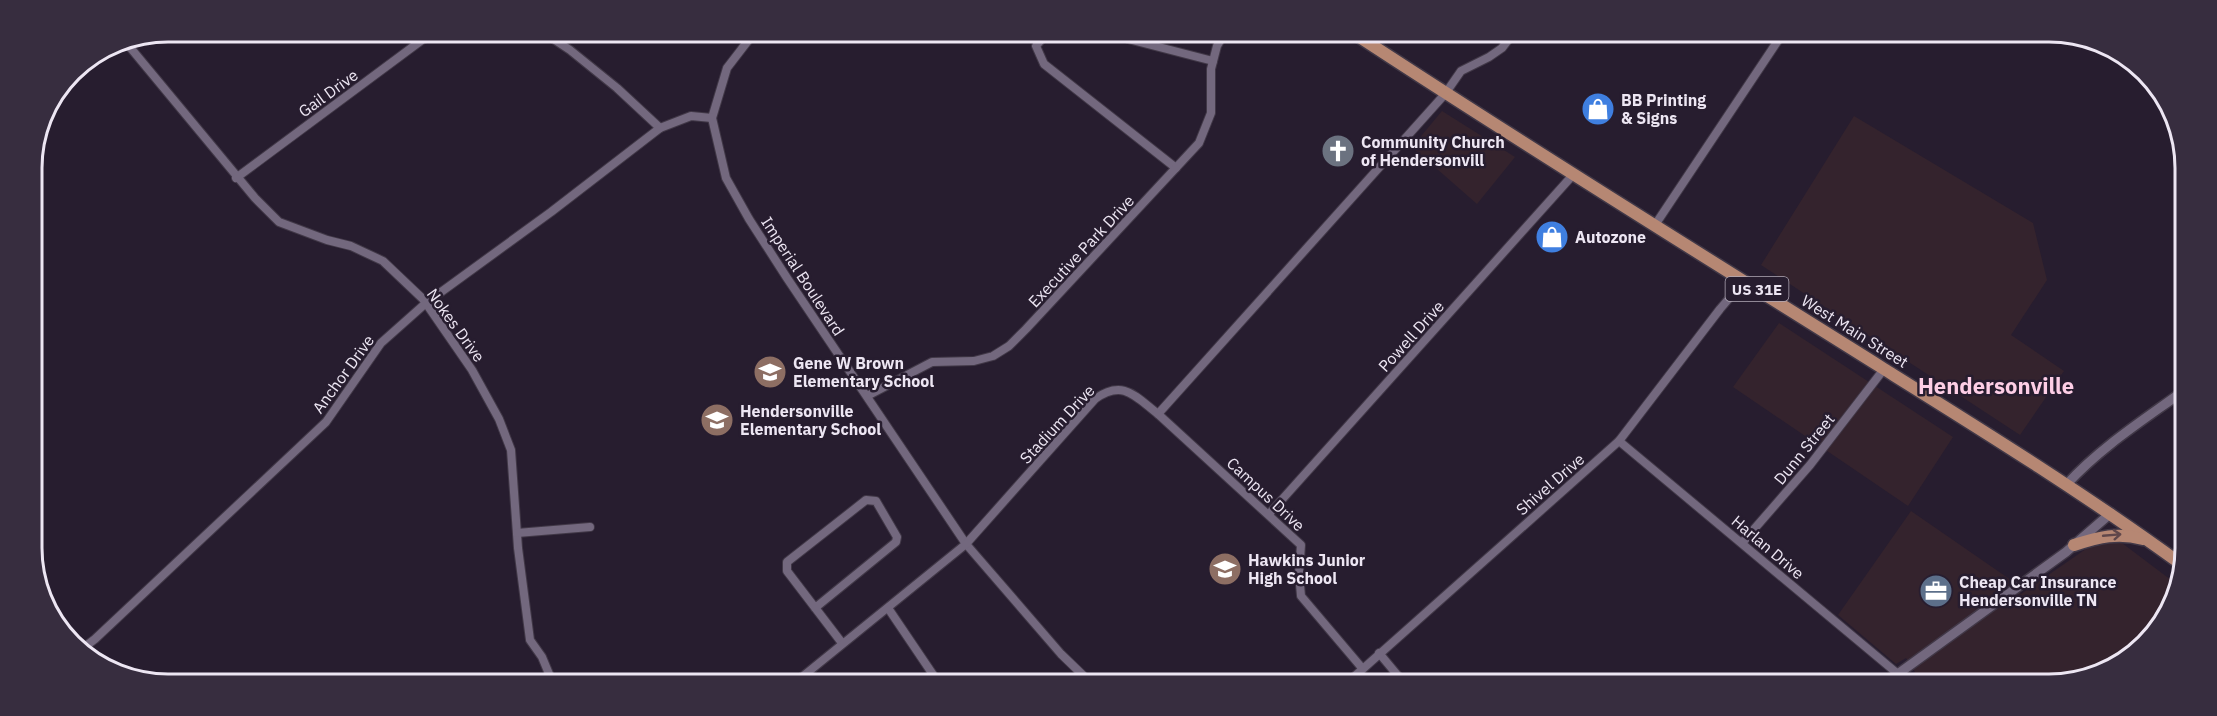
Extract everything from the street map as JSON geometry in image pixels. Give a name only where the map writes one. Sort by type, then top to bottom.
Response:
[{"type":"main road","name":"West Main Street","points":[[1367,42],[1572,176],[1655,225],[2067,484],[2174,559]]},
{"type":"main road","points":[[2074,545],[2101,536],[2117,534],[2151,542]]},
{"type":"street","name":"Gail Drive","points":[[236,178],[419,42]]},
{"type":"street","points":[[558,42],[617,88],[660,128]]},
{"type":"street","name":"Imperial Boulevard","points":[[747,42],[727,68],[712,118],[726,178],[749,219],[966,544],[1061,654],[1082,674]]},
{"type":"street","points":[[1039,42],[1036,46],[1044,64],[1176,168]]},
{"type":"street","points":[[1140,42],[1213,61]]},
{"type":"street","name":"Executive Park Drive","points":[[867,396],[932,362],[974,361],[993,356],[1009,346],[1198,143],[1211,113],[1211,69],[1219,42]]},
{"type":"street","points":[[1158,414],[1445,94],[1461,70],[1486,59],[1507,42]]},
{"type":"street","points":[[1655,225],[1776,42]]},
{"type":"street","name":"Nokes Drive","points":[[131,48],[236,178],[279,222],[327,240],[351,246],[383,261],[426,303],[472,370],[500,419],[511,450],[517,533],[530,640],[542,657],[549,674]]},
{"type":"street","name":"Anchor Drive","points":[[87,644],[326,422],[381,343],[426,303],[660,128],[691,116],[712,118]]},
{"type":"street","name":"Powell Drive","points":[[1269,514],[1572,176]]},
{"type":"street","name":"Shivel Drive","points":[[1356,674],[1619,441],[1744,281]]},
{"type":"street","name":"Dunn Street","points":[[1742,543],[1810,465],[1884,369]]},
{"type":"street","name":"Stadium Drive","points":[[805,674],[966,544],[1095,399],[1115,388],[1124,390],[1158,414]]},
{"type":"street","points":[[2067,484],[2087,461],[2175,397]]},
{"type":"street","name":"Campus Drive","points":[[1158,414],[1301,545],[1300,596],[1362,668]]},
{"type":"street","name":"Harlan Drive","points":[[1619,441],[1898,674]]},
{"type":"street","points":[[815,608],[896,542],[897,537],[876,501],[866,500],[787,562],[787,571],[815,608],[842,643]]},
{"type":"street","points":[[1898,674],[2074,545],[2111,513]]},
{"type":"street","points":[[517,533],[590,527]]},
{"type":"street","points":[[888,608],[933,674]]},
{"type":"street","points":[[1379,653],[1396,674]]},
{"type":"shaded area","points":[[1442,111],[1515,157],[1477,204],[1412,147]]},
{"type":"shaded area","points":[[1854,116],[2033,223],[2047,280],[2011,335],[2064,371],[2020,435],[1761,265]]},
{"type":"shaded area","points":[[1779,323],[1953,437],[1908,506],[1733,387]]},
{"type":"shaded area","points":[[1911,511],[2008,578],[2021,594],[2093,544],[2118,540],[2171,580],[2154,618],[2126,648],[2097,664],[2073,672],[2057,674],[1912,674],[1915,672],[1906,658],[1896,664],[1838,615]]},
{"type":"place","name":"BB Printing & Signs","points":[[1598,109]]},
{"type":"place","name":"Community Church of Hendersonvill","points":[[1338,151]]},
{"type":"place","name":"Autozone","points":[[1552,237]]},
{"type":"place","name":"Gene W Brown Elementary School","points":[[770,372]]},
{"type":"place","name":"Hendersonville Elementary School","points":[[717,420]]},
{"type":"place","name":"Hawkins Junior High School","points":[[1225,569]]},
{"type":"place","name":"Cheap Car Insurance Hendersonville TN","points":[[1936,591]]},
{"type":"district","name":"Hendersonville","points":[[1996,385]]}]
